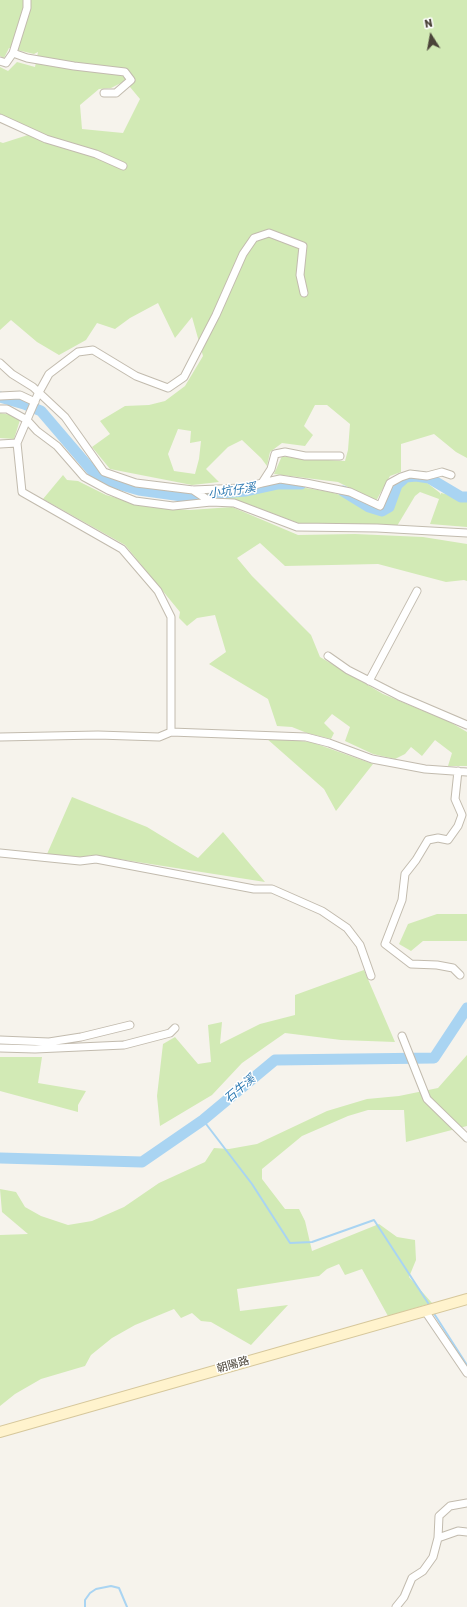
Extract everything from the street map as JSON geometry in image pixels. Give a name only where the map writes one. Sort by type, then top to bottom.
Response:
[{"type":"main road","name":"朝陽路","points":[[0,1432],[467,1299]]},
{"type":"street","points":[[0,61],[6,63],[13,53],[28,8],[27,0]]},
{"type":"street","points":[[13,53],[27,58],[74,66],[125,72],[131,80],[116,93],[104,93]]},
{"type":"street","points":[[0,118],[46,139],[96,154],[123,166]]},
{"type":"street","points":[[171,732],[170,616],[158,591],[122,549],[22,492],[17,443],[38,394],[49,374],[78,352],[93,350],[136,376],[168,388],[184,377],[216,315],[243,254],[254,238],[269,232],[303,246],[300,275],[304,293]]},
{"type":"street","points":[[0,363],[12,374],[33,387],[38,394],[65,417],[104,472],[136,483],[193,490],[243,488],[280,479],[350,492],[380,506],[390,483],[401,477],[410,474],[427,476],[442,472],[451,475]]},
{"type":"street","points":[[0,396],[20,395],[35,402]]},
{"type":"street","points":[[0,409],[7,409],[27,420],[57,446],[84,477],[108,490],[135,501],[173,506],[211,502],[234,503],[297,527],[378,528],[467,534]]},
{"type":"street","points":[[0,444],[17,443]]},
{"type":"street","points":[[262,483],[271,469],[275,454],[285,452],[305,456],[340,456]]},
{"type":"street","points":[[193,490],[211,502]]},
{"type":"street","points":[[369,681],[417,591]]},
{"type":"street","points":[[328,656],[369,681],[399,696],[467,725]]},
{"type":"street","points":[[0,737],[98,735],[159,737],[171,732],[306,737],[329,743],[372,759],[425,769],[467,772]]},
{"type":"street","points":[[458,771],[455,799],[462,815],[458,826],[448,840],[438,838],[428,840],[416,860],[405,874],[402,900],[385,944],[411,964],[437,965],[453,968],[460,975]]},
{"type":"street","points":[[0,853],[80,861],[96,859],[254,889],[272,889],[322,911],[347,928],[360,945],[371,976]]},
{"type":"street","points":[[0,1040],[49,1042],[81,1037],[130,1025]]},
{"type":"street","points":[[0,1048],[35,1049],[124,1045],[170,1033],[175,1028]]},
{"type":"street","points":[[402,1036],[427,1099],[467,1138]]},
{"type":"street","points":[[426,1311],[467,1373]]},
{"type":"street","points":[[396,1607],[404,1597],[412,1578],[423,1571],[433,1557],[438,1538],[438,1516],[450,1506],[467,1503]]},
{"type":"street","points":[[438,1538],[458,1531],[467,1532]]},
{"type":"green space","points":[[0,0],[467,0],[467,458],[456,452],[434,434],[401,444],[401,472],[390,476],[376,501],[338,482],[274,474],[282,456],[345,461],[348,450],[350,424],[327,405],[315,405],[304,426],[313,435],[305,446],[282,443],[270,452],[267,466],[261,458],[242,440],[228,447],[206,469],[219,482],[192,485],[110,469],[92,447],[110,434],[100,421],[125,406],[149,405],[165,401],[185,386],[203,356],[192,317],[175,338],[158,303],[130,318],[115,329],[97,323],[86,340],[59,355],[37,342],[11,320],[0,330],[0,142],[3,143],[31,134],[0,116],[0,67],[8,71],[17,62],[35,67],[38,52],[34,54],[9,48],[4,58],[0,56]],"holes":[[[125,81],[140,99],[123,133],[82,129],[80,105],[99,89],[111,88]],[[178,429],[191,431],[190,443],[201,441],[199,459],[195,474],[174,471],[168,454]]]},
{"type":"green space","points":[[0,413],[11,415],[20,420],[14,439],[0,438]]},
{"type":"green space","points":[[63,475],[67,480],[78,481],[106,495],[149,507],[190,510],[232,507],[298,535],[355,534],[423,537],[467,544],[467,581],[446,582],[378,564],[285,566],[260,543],[237,558],[252,576],[311,635],[320,657],[383,694],[450,722],[467,732],[467,766],[448,766],[452,753],[435,740],[422,756],[411,747],[405,754],[395,759],[373,754],[345,741],[350,727],[332,714],[324,723],[334,733],[331,739],[307,733],[292,727],[277,726],[268,699],[209,664],[226,652],[215,615],[197,618],[187,626],[179,618],[180,612],[125,545],[43,499]]},
{"type":"green space","points":[[411,480],[426,482],[440,493],[440,495],[441,493],[467,499],[467,527],[430,524],[439,499],[420,492],[415,496],[397,526],[298,523],[234,499],[213,499],[212,494],[282,484],[330,492],[347,497],[367,505],[377,512],[384,510],[396,485],[403,481]]},
{"type":"green space","points":[[266,738],[311,742],[373,764],[336,811],[324,789]]},
{"type":"green space","points":[[72,797],[147,827],[198,858],[223,832],[265,882],[93,855],[77,858],[47,854]]},
{"type":"green space","points":[[437,914],[467,914],[467,941],[423,941],[411,951],[399,944],[408,924]]},
{"type":"green space","points":[[364,970],[395,1042],[341,1040],[285,1033],[242,1063],[212,1095],[160,1126],[157,1096],[163,1044],[175,1037],[198,1064],[211,1062],[208,1025],[222,1022],[220,1044],[260,1024],[295,1015],[295,995]]},
{"type":"green space","points":[[467,1055],[467,1126],[406,1142],[404,1110],[368,1110],[348,1116],[302,1136],[262,1169],[262,1179],[285,1209],[299,1209],[305,1221],[312,1251],[379,1224],[397,1237],[415,1240],[416,1260],[409,1277],[432,1303],[388,1316],[362,1269],[345,1275],[339,1264],[327,1269],[319,1276],[237,1289],[240,1311],[288,1305],[251,1345],[211,1322],[201,1321],[192,1313],[181,1318],[174,1309],[135,1325],[112,1338],[91,1355],[85,1366],[41,1379],[15,1394],[0,1406],[0,1235],[28,1234],[2,1212],[0,1189],[16,1192],[25,1207],[41,1216],[68,1225],[92,1221],[124,1207],[159,1183],[205,1162],[214,1148],[229,1149],[257,1144],[327,1111],[367,1099],[399,1096],[438,1088]]},
{"type":"green space","points":[[0,1057],[42,1057],[38,1083],[86,1091],[78,1105],[78,1112],[0,1091]]},
{"type":"waterway","name":"小坑仔溪","points":[[0,397],[41,411],[94,473],[111,482],[139,490],[182,496],[246,491],[278,484],[301,484]]},
{"type":"waterway","name":"小坑仔溪","points":[[343,491],[369,507],[382,511],[389,507],[397,485],[406,477],[416,476],[429,478],[461,497],[467,497]]},
{"type":"waterway","name":"石牛溪","points":[[0,1158],[142,1162],[203,1120],[275,1060],[434,1058],[467,1008]]},
{"type":"waterway","points":[[203,1120],[252,1184],[290,1243],[312,1242],[374,1220],[430,1306]]},
{"type":"waterway","points":[[433,1312],[467,1365]]},
{"type":"waterway","points":[[85,1607],[85,1600],[90,1593],[96,1589],[111,1586],[119,1588],[127,1607]]}]
